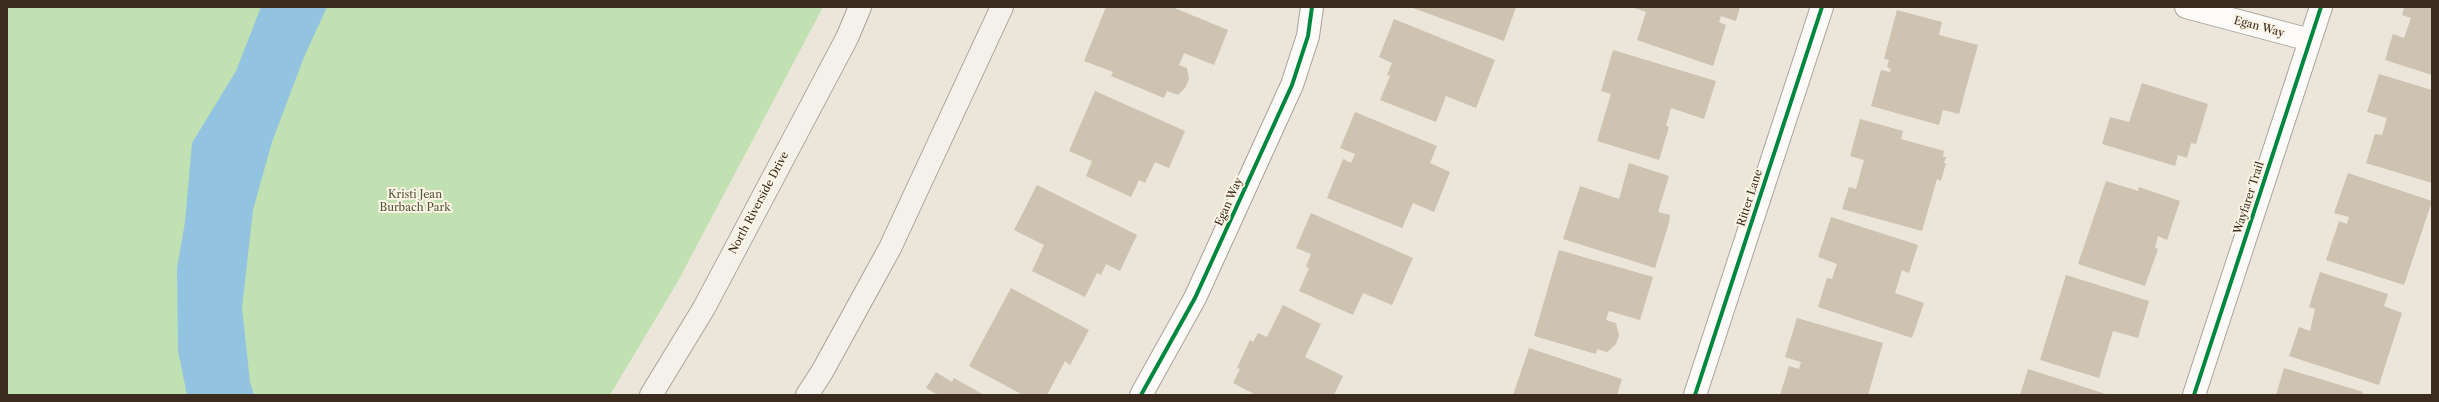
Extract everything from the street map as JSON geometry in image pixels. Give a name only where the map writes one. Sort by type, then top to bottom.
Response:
[{"type":"main road","name":"North Riverside Drive","points":[[651,395],[704,308],[847,38],[860,7]]},
{"type":"main road","points":[[807,395],[822,372],[890,248],[1002,7]]},
{"type":"street","name":"Egan Way","points":[[1141,395],[1195,298],[1292,85],[1308,36],[1312,7]]},
{"type":"street","name":"Ritter Lane","points":[[1695,395],[1822,7]]},
{"type":"street","name":"Egan Way","points":[[2186,7],[2310,40]]},
{"type":"street","name":"Wayfarer Trail","points":[[2194,395],[2321,7]]},
{"type":"green space","name":"Kristi Jean Burbach Park","points":[[7,7],[823,7],[677,283],[610,395],[7,395]]},
{"type":"water","points":[[261,7],[327,7],[304,57],[272,142],[253,210],[242,308],[250,382],[254,395],[187,395],[178,351],[177,268],[185,222],[192,143],[236,71]]},
{"type":"building","points":[[1106,7],[1172,7],[1228,30],[1214,65],[1184,53],[1179,65],[1187,68],[1189,79],[1185,88],[1178,95],[1167,91],[1164,98],[1111,76],[1113,72],[1084,61]]},
{"type":"building","points":[[1410,7],[1516,7],[1504,41]]},
{"type":"building","points":[[1631,7],[1740,7],[1736,21],[1721,16],[1719,22],[1726,25],[1713,66],[1637,40],[1646,12]]},
{"type":"building","points":[[2404,7],[2432,7],[2432,75],[2385,60],[2393,34],[2404,38],[2411,18],[2402,15]]},
{"type":"building","points":[[1897,10],[1942,22],[1939,35],[1978,45],[1959,114],[1943,110],[1939,125],[1871,106],[1881,70],[1890,72],[1891,69],[1887,67],[1889,60],[1884,59]]},
{"type":"building","points":[[1394,19],[1495,60],[1476,108],[1446,96],[1436,122],[1380,100],[1390,76],[1387,75],[1392,63],[1379,57]]},
{"type":"building","points":[[1613,50],[1716,81],[1704,119],[1671,108],[1666,126],[1669,127],[1659,160],[1597,141],[1611,94],[1601,91]]},
{"type":"building","points":[[2379,74],[2432,90],[2432,183],[2366,163],[2375,134],[2382,135],[2387,118],[2367,112]]},
{"type":"building","points":[[2142,83],[2208,104],[2196,144],[2191,143],[2187,158],[2178,155],[2175,166],[2102,144],[2110,117],[2129,122]]},
{"type":"building","points":[[1095,91],[1185,131],[1169,168],[1155,162],[1145,183],[1139,180],[1131,197],[1086,176],[1092,161],[1069,151]]},
{"type":"building","points":[[1355,112],[1437,146],[1430,163],[1450,172],[1434,212],[1413,203],[1402,228],[1327,198],[1343,159],[1351,163],[1355,154],[1340,148]]},
{"type":"building","points":[[1860,119],[1903,131],[1901,139],[1944,151],[1943,157],[1946,157],[1944,163],[1946,163],[1941,181],[1937,179],[1922,231],[1842,209],[1849,187],[1856,189],[1864,160],[1850,156]]},
{"type":"building","points":[[1629,163],[1669,176],[1658,212],[1670,215],[1669,223],[1655,268],[1563,239],[1580,186],[1619,199]]},
{"type":"building","points":[[2348,173],[2432,201],[2404,285],[2326,260],[2339,221],[2347,224],[2349,217],[2334,213]]},
{"type":"building","points":[[2106,181],[2138,191],[2139,187],[2180,201],[2167,240],[2158,236],[2155,248],[2158,249],[2145,286],[2078,264]]},
{"type":"building","points":[[1037,185],[1137,235],[1120,271],[1106,264],[1101,275],[1097,273],[1085,297],[1032,271],[1044,245],[1014,230]]},
{"type":"building","points":[[1311,213],[1413,258],[1392,305],[1363,293],[1353,315],[1299,291],[1309,268],[1306,267],[1311,254],[1296,248]]},
{"type":"building","points":[[1831,217],[1918,245],[1909,273],[1902,270],[1895,293],[1924,303],[1912,338],[1818,307],[1827,278],[1832,279],[1837,264],[1818,257]]},
{"type":"building","points":[[1559,250],[1653,277],[1640,320],[1609,311],[1606,320],[1616,323],[1619,336],[1616,344],[1607,352],[1597,349],[1596,354],[1534,336]]},
{"type":"building","points":[[2320,272],[2388,294],[2384,306],[2402,313],[2379,385],[2289,356],[2299,327],[2310,331],[2315,309],[2309,307]]},
{"type":"building","points":[[2066,275],[2149,301],[2138,338],[2113,331],[2099,378],[2040,360]]},
{"type":"building","points":[[1011,288],[1089,330],[1070,365],[1065,361],[1047,395],[1023,395],[969,366]]},
{"type":"building","points":[[1283,305],[1321,324],[1305,357],[1343,376],[1334,395],[1256,395],[1233,383],[1240,369],[1237,368],[1250,340],[1253,342],[1258,333],[1267,337]]},
{"type":"building","points":[[1797,318],[1883,343],[1868,395],[1780,395],[1789,366],[1799,369],[1801,362],[1785,357]]},
{"type":"building","points":[[1529,348],[1622,379],[1617,395],[1513,395]]},
{"type":"building","points":[[2284,368],[2363,392],[2362,395],[2276,395]]},
{"type":"building","points":[[2028,369],[2109,395],[2020,395]]},
{"type":"building","points":[[936,372],[952,382],[954,378],[984,395],[938,395],[926,388]]},
{"type":"cycle path","points":[[1141,395],[1195,298],[1292,85],[1308,36],[1312,7]]},
{"type":"cycle path","points":[[1695,395],[1822,7]]},
{"type":"cycle path","points":[[2194,395],[2321,7]]}]
